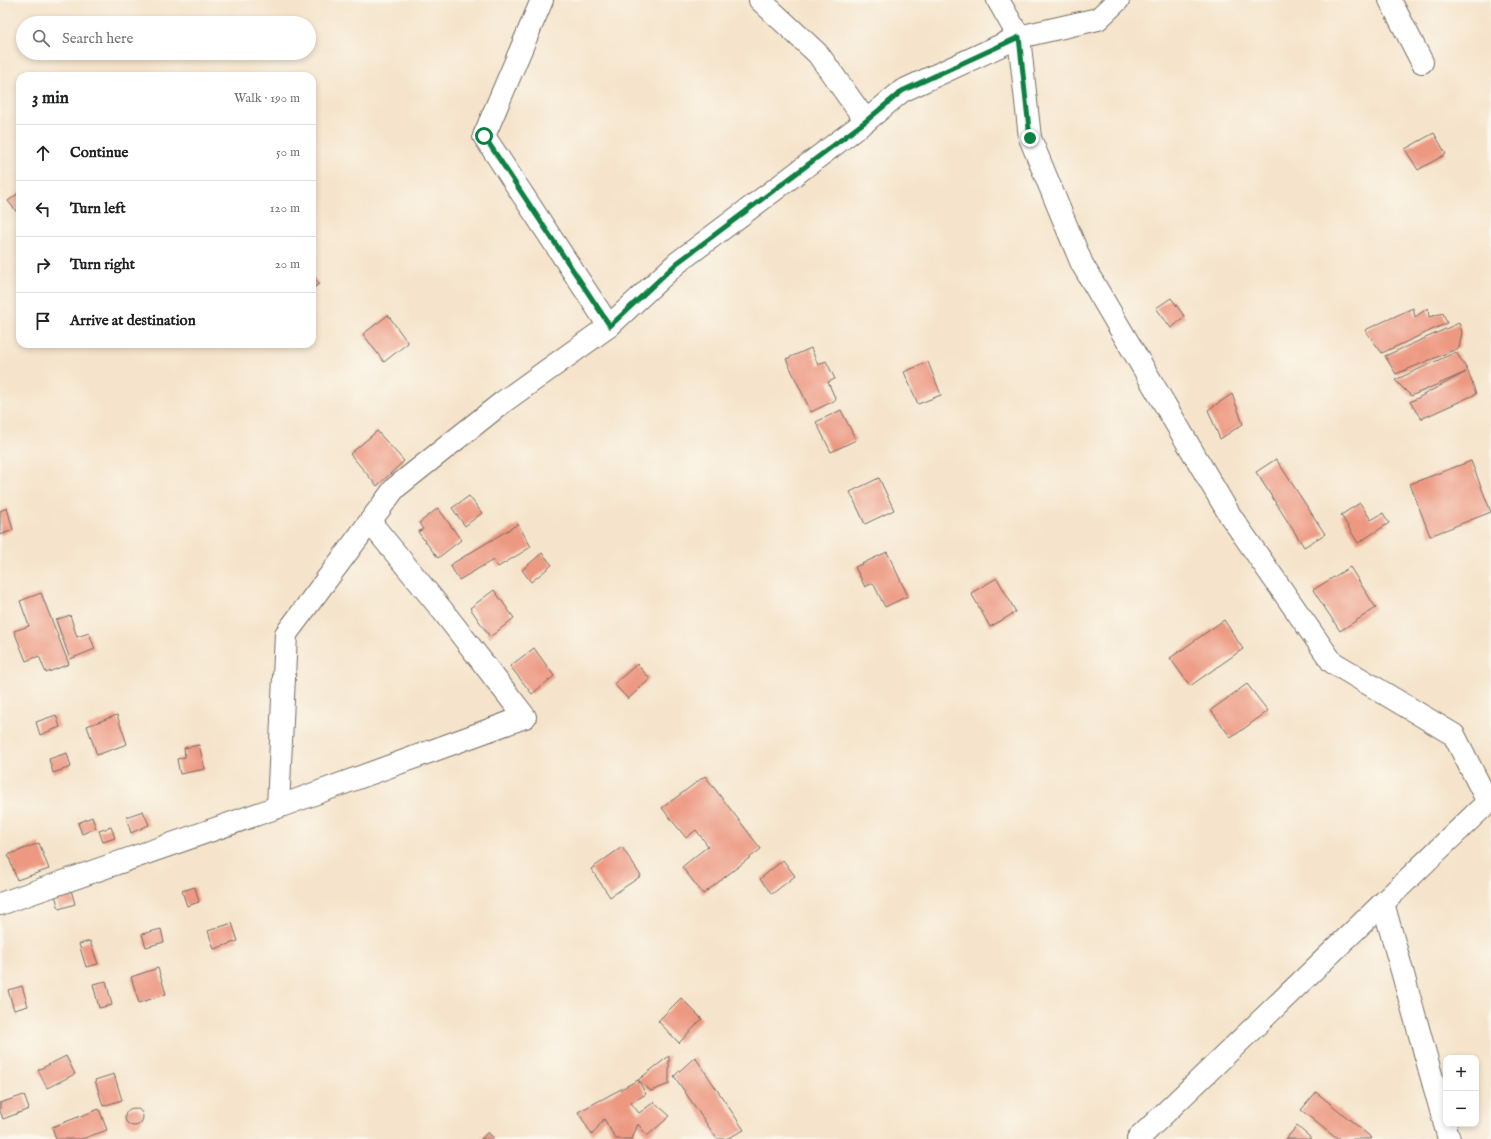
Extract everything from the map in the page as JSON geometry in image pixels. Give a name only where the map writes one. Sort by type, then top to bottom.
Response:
[{"type":"main road","points":[[542,0],[484,136],[610,326]]},
{"type":"main road","points":[[760,0],[818,54],[866,121]]},
{"type":"main road","points":[[998,0],[1019,37],[1030,138],[1082,264],[1231,517],[1332,662],[1454,736],[1489,800],[1138,1139]]},
{"type":"main road","points":[[278,807],[286,634],[395,488],[503,402],[610,326],[677,263],[866,121],[902,91],[1019,37],[1098,19],[1118,0]]},
{"type":"main road","points":[[1390,0],[1422,62]]},
{"type":"main road","points":[[0,904],[278,807],[525,717],[442,610],[370,522]]},
{"type":"main road","points":[[1383,903],[1449,1139]]},
{"type":"building","points":[[1434,133],[1446,154],[1418,170],[1405,149]]},
{"type":"building","points":[[16,195],[16,211],[8,201]]},
{"type":"building","points":[[1171,298],[1185,317],[1171,328],[1156,308]]},
{"type":"building","points":[[1413,308],[1415,317],[1428,308],[1429,317],[1443,313],[1447,323],[1382,353],[1365,330]]},
{"type":"building","points":[[388,315],[408,343],[384,362],[363,334]]},
{"type":"building","points":[[1459,323],[1462,332],[1459,348],[1396,374],[1385,356]]},
{"type":"building","points":[[811,348],[818,365],[826,361],[835,379],[828,382],[836,400],[811,412],[786,359]]},
{"type":"building","points":[[1456,352],[1468,371],[1476,394],[1421,419],[1410,402],[1466,372],[1411,396],[1395,380]]},
{"type":"building","points":[[928,362],[941,395],[918,404],[904,372]]},
{"type":"building","points":[[1232,394],[1243,424],[1220,439],[1208,410]]},
{"type":"building","points":[[841,410],[856,440],[831,452],[816,422]]},
{"type":"building","points":[[377,431],[404,461],[377,486],[350,454]]},
{"type":"building","points":[[1276,459],[1325,534],[1304,547],[1256,472]]},
{"type":"building","points":[[1471,461],[1491,512],[1430,536],[1410,484]]},
{"type":"building","points":[[879,478],[894,510],[865,524],[850,492]]},
{"type":"building","points":[[469,496],[482,513],[465,526],[452,508]]},
{"type":"building","points":[[1360,503],[1371,520],[1383,513],[1389,523],[1358,543],[1341,515]]},
{"type":"building","points":[[7,508],[13,530],[0,535],[0,511]]},
{"type":"building","points":[[438,508],[461,540],[438,558],[418,532],[423,529],[419,523]]},
{"type":"building","points":[[518,524],[531,547],[498,567],[493,560],[459,580],[450,565]]},
{"type":"building","points":[[887,552],[908,596],[885,607],[873,583],[865,587],[855,567]]},
{"type":"building","points":[[542,553],[552,565],[531,582],[522,570]]},
{"type":"building","points":[[1350,567],[1376,608],[1340,631],[1313,590]]},
{"type":"building","points":[[997,578],[1016,612],[990,627],[971,593]]},
{"type":"building","points":[[494,590],[514,618],[490,637],[470,608]]},
{"type":"building","points":[[41,593],[69,664],[46,673],[39,656],[26,661],[14,631],[29,626],[20,601]]},
{"type":"building","points":[[70,615],[77,637],[89,633],[95,649],[70,659],[56,620]]},
{"type":"building","points":[[1224,620],[1243,649],[1190,686],[1170,658]]},
{"type":"building","points":[[534,648],[554,676],[532,694],[510,666]]},
{"type":"building","points":[[637,664],[650,679],[628,699],[614,684]]},
{"type":"building","points":[[1247,684],[1268,711],[1231,738],[1211,710]]},
{"type":"building","points":[[56,715],[60,727],[40,735],[36,722]]},
{"type":"building","points":[[117,715],[127,744],[97,755],[87,726]]},
{"type":"building","points":[[199,745],[205,769],[180,774],[177,759],[185,757],[184,748]]},
{"type":"building","points":[[67,753],[71,767],[53,773],[49,759]]},
{"type":"building","points":[[705,776],[761,849],[703,894],[682,867],[708,846],[696,830],[686,838],[662,808]]},
{"type":"building","points":[[143,811],[149,825],[131,833],[126,817]]},
{"type":"building","points":[[92,817],[96,828],[82,834],[78,823]]},
{"type":"building","points":[[111,827],[115,838],[103,842],[99,831]]},
{"type":"building","points":[[39,843],[49,869],[17,880],[8,855]]},
{"type":"building","points":[[622,847],[641,876],[610,897],[591,869]]},
{"type":"building","points":[[783,860],[795,876],[772,894],[760,879]]},
{"type":"building","points":[[195,887],[199,902],[187,906],[182,891]]},
{"type":"building","points":[[71,890],[75,904],[59,909],[55,895]]},
{"type":"building","points":[[232,923],[238,941],[214,949],[208,931]]},
{"type":"building","points":[[161,929],[164,942],[146,947],[142,934]]},
{"type":"building","points":[[90,941],[98,964],[86,967],[79,944]]},
{"type":"building","points":[[158,968],[166,994],[139,1003],[131,977]]},
{"type":"building","points":[[106,981],[112,1005],[99,1008],[93,984]]},
{"type":"building","points":[[22,986],[28,1006],[14,1010],[8,990]]},
{"type":"building","points":[[681,998],[702,1019],[679,1043],[658,1021]]},
{"type":"building","points":[[66,1056],[75,1074],[47,1088],[38,1070]]},
{"type":"building","points":[[669,1056],[669,1084],[651,1091],[638,1080]]},
{"type":"building","points":[[695,1057],[744,1130],[726,1139],[717,1139],[674,1076]]},
{"type":"building","points":[[114,1074],[122,1100],[103,1106],[95,1080]]},
{"type":"building","points":[[638,1080],[646,1094],[631,1103],[639,1113],[654,1102],[670,1116],[647,1136],[638,1124],[632,1139],[616,1139],[604,1119],[592,1135],[578,1112]]},
{"type":"building","points":[[1316,1092],[1372,1138],[1337,1139],[1301,1110]]},
{"type":"building","points":[[24,1095],[29,1109],[3,1119],[0,1111],[0,1103]]},
{"type":"building","points":[[134,1108],[140,1111],[143,1117],[140,1123],[134,1126],[128,1123],[125,1117],[128,1111]]},
{"type":"building","points":[[99,1109],[107,1130],[82,1139],[56,1139],[52,1127]]},
{"type":"building","points":[[1297,1126],[1312,1139],[1286,1139]]},
{"type":"building","points":[[488,1132],[494,1139],[481,1139]]},
{"type":"route","points":[[484,136],[610,326],[677,263],[866,121],[902,91],[1019,37],[1030,138]]}]
